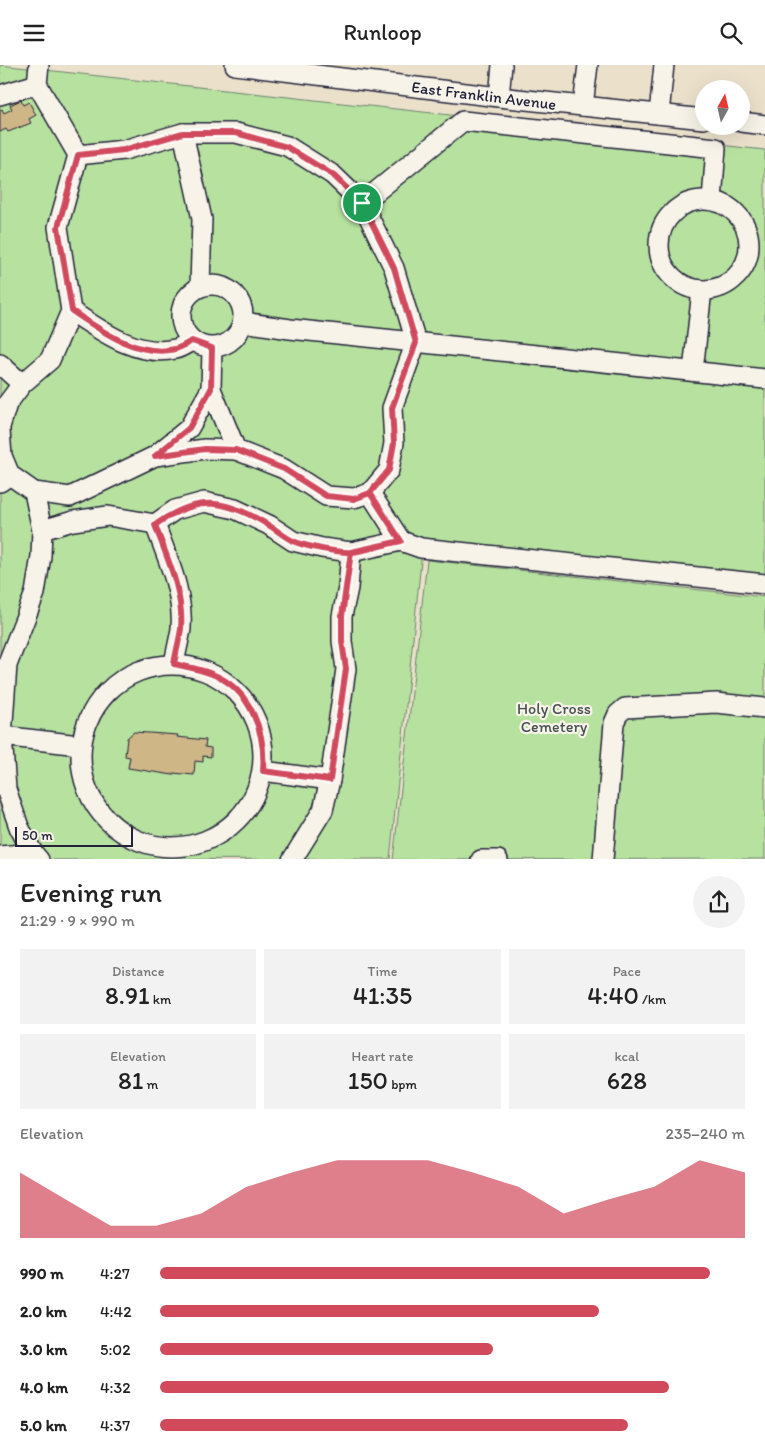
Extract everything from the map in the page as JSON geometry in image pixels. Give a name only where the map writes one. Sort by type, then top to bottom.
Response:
[{"type":"street","points":[[39,65],[37,84],[78,155],[58,227],[72,311],[50,360],[22,383],[7,404],[0,429],[5,479],[34,493],[70,497],[155,456],[189,428],[211,389]]},
{"type":"street","name":"East Franklin Avenue","points":[[235,65],[499,97],[695,118]]},
{"type":"street","points":[[499,97],[502,65]]},
{"type":"street","points":[[583,106],[588,65]]},
{"type":"street","points":[[658,114],[664,65]]},
{"type":"street","points":[[0,95],[37,84]]},
{"type":"street","points":[[362,203],[463,121],[716,148],[712,200]]},
{"type":"street","points":[[750,123],[765,125]]},
{"type":"street","points":[[78,155],[124,150],[183,133],[236,133],[287,147],[333,175],[362,203],[394,268],[416,343],[392,408],[394,443],[389,470],[370,493],[354,499],[326,496],[284,469],[236,450],[205,449],[155,456]]},
{"type":"street","points":[[183,133],[202,219],[200,287]]},
{"type":"street","points":[[712,200],[733,209],[743,222],[750,240],[748,259],[740,273],[722,287],[702,290],[686,286],[670,275],[659,253],[661,231],[672,213],[690,202],[712,200]]},
{"type":"street","points":[[213,285],[234,293],[243,310],[242,322],[239,332],[232,340],[212,348],[192,341],[185,333],[181,322],[181,308],[187,297],[200,287],[213,285]]},
{"type":"street","points":[[693,371],[702,290]]},
{"type":"street","points":[[72,311],[100,330],[142,350],[174,349],[192,341]]},
{"type":"street","points":[[242,322],[416,343],[765,379]]},
{"type":"street","points":[[212,348],[211,389],[236,450]]},
{"type":"street","points":[[0,364],[22,383]]},
{"type":"street","points":[[34,493],[42,530],[35,593],[7,665],[2,736],[6,789],[19,827],[36,856]]},
{"type":"street","points":[[370,493],[401,541]]},
{"type":"street","points":[[42,530],[73,521],[108,516],[155,525],[175,510],[204,502],[235,509],[269,525],[293,541],[322,548],[351,552],[401,541],[421,548],[765,584]]},
{"type":"street","points":[[155,525],[173,573],[180,600],[181,628],[174,664]]},
{"type":"street","points":[[292,859],[323,811],[330,780],[346,669],[342,641],[342,616],[351,552]]},
{"type":"street","points":[[174,664],[214,674],[238,692],[252,711],[261,733],[264,756],[263,771],[259,785],[246,811],[229,828],[197,844],[158,853],[130,839],[104,819],[85,788],[80,745],[86,720],[100,697],[129,674],[174,664]]},
{"type":"street","points":[[603,859],[614,723],[618,714],[624,708],[716,703],[765,708]]},
{"type":"street","points":[[2,736],[80,745]]},
{"type":"street","points":[[263,771],[330,780]]},
{"type":"street","points":[[0,856],[36,856]]},
{"type":"street","points":[[481,859],[498,859]]},
{"type":"green space","points":[[0,65],[765,150],[765,587],[422,552],[390,859],[0,859]]},
{"type":"green space","name":"Holy Cross Cemetery","points":[[427,560],[765,597],[765,859],[393,859]]},
{"type":"building","points":[[21,100],[23,105],[29,102],[36,115],[29,119],[31,123],[8,132],[6,129],[0,132],[0,110],[2,109],[4,113],[12,109],[10,105]]},
{"type":"building","points":[[134,732],[178,735],[177,737],[206,740],[205,747],[211,748],[211,757],[203,756],[203,762],[195,761],[194,775],[173,773],[173,775],[128,768],[130,757],[125,756],[127,738]]},
{"type":"route","points":[[362,203],[333,175],[287,147],[236,133],[183,133],[124,150],[78,155],[58,227],[72,311],[100,330],[142,350],[174,349],[192,341],[212,348],[211,389],[189,428],[155,456],[205,449],[236,450],[284,469],[326,496],[354,499],[370,493],[401,541],[351,552],[348,588],[342,616],[342,641],[346,669],[330,780],[263,771],[264,756],[261,733],[252,711],[238,692],[214,674],[174,664],[181,628],[180,600],[173,573],[155,525],[175,510],[204,502],[235,509],[269,525],[293,541],[322,548],[351,552],[401,541],[370,493],[389,470],[394,443],[392,408],[416,343],[394,268],[362,203]]}]
